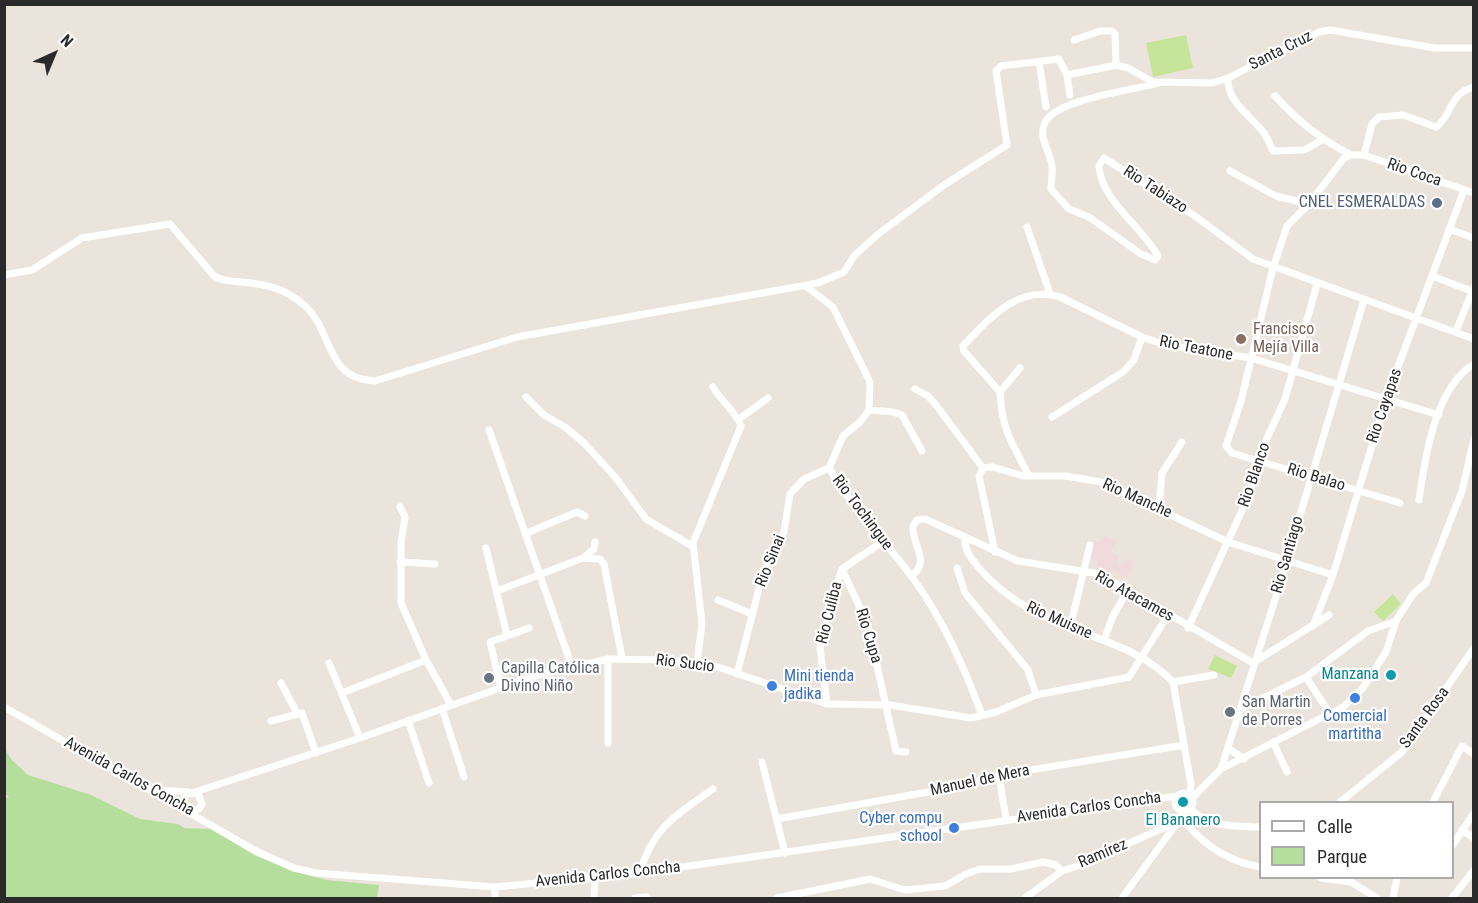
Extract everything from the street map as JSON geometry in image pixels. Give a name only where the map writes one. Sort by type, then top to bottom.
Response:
[{"type":"street","name":"Santa Cruz","points":[[1161,83],[1212,83],[1228,78],[1319,32],[1330,30],[1435,48],[1473,48]]},
{"type":"street","points":[[1074,40],[1100,31],[1112,31],[1116,65]]},
{"type":"street","points":[[4,275],[32,270],[82,238],[170,224],[214,276],[224,280],[267,285],[293,295],[315,317],[344,371],[364,380],[375,381],[517,337],[724,301],[775,289],[807,287],[844,272],[854,256],[877,235],[952,179],[1005,149],[1009,141],[996,71],[1001,66],[1059,59],[1067,75],[1070,95]]},
{"type":"street","points":[[1039,62],[1047,108]]},
{"type":"street","points":[[1067,75],[1116,65],[1128,68],[1151,81],[1161,83]]},
{"type":"street","points":[[1228,78],[1235,101],[1266,136],[1273,151],[1304,150],[1322,140]]},
{"type":"street","name":"Rio Tabiazo","points":[[1161,83],[1094,98],[1056,112],[1044,125],[1045,147],[1052,165],[1051,189],[1062,203],[1089,217],[1146,257],[1155,260],[1158,256],[1150,242],[1102,185],[1099,166],[1104,158],[1195,216],[1244,255],[1273,268],[1456,331],[1473,339]]},
{"type":"street","points":[[1364,155],[1372,124],[1379,117],[1403,115],[1436,127],[1442,123],[1452,100],[1460,92],[1473,87]]},
{"type":"street","points":[[1251,358],[1273,268],[1287,226],[1309,204],[1339,164],[1351,154],[1322,140],[1304,126],[1275,96]]},
{"type":"street","name":"Rio Coca","points":[[1351,154],[1364,155],[1473,193]]},
{"type":"street","points":[[1230,171],[1268,193],[1309,204]]},
{"type":"street","name":"Rio Cayapas","points":[[1313,626],[1333,575],[1386,399],[1464,190]]},
{"type":"street","points":[[1027,227],[1050,294]]},
{"type":"street","points":[[1449,229],[1473,238]]},
{"type":"street","points":[[1432,276],[1473,290],[1456,331]]},
{"type":"street","name":"Rio Blanco","points":[[1188,628],[1250,493],[1257,460],[1285,399],[1317,284]]},
{"type":"street","points":[[807,287],[833,307],[852,340],[870,382],[868,410],[902,415],[922,451]]},
{"type":"street","name":"Rio Teatone","points":[[1000,392],[964,351],[963,346],[1008,304],[1029,294],[1050,294],[1083,307],[1142,337],[1166,345],[1251,358],[1439,415]]},
{"type":"street","name":"Rio Santiago","points":[[1191,797],[1221,768],[1228,748],[1364,300]]},
{"type":"street","points":[[1052,417],[1123,372],[1134,360],[1142,337]]},
{"type":"street","name":"Rio Balao","points":[[1251,358],[1226,446],[1232,453],[1400,503]]},
{"type":"street","points":[[1419,500],[1426,453],[1439,415],[1451,386],[1463,370],[1473,364]]},
{"type":"street","points":[[1020,368],[1000,392],[1000,416],[1006,435],[1029,476]]},
{"type":"street","points":[[697,662],[702,624],[692,546],[740,432],[739,419],[722,401],[713,387]]},
{"type":"street","points":[[915,389],[928,396],[936,405],[983,468],[979,476],[995,552]]},
{"type":"street","points":[[526,398],[543,415],[565,427],[584,443],[616,478],[646,519],[692,546]]},
{"type":"street","points":[[739,419],[768,398]]},
{"type":"street","name":"Rio Tochingue","points":[[868,410],[860,422],[843,436],[829,468],[882,543],[911,576],[938,617],[961,661],[982,715]]},
{"type":"street","points":[[489,430],[527,533],[572,667]]},
{"type":"street","points":[[1221,768],[1274,744],[1343,707],[1362,689],[1386,652],[1396,621],[1413,594],[1426,583],[1462,491],[1473,439]]},
{"type":"street","points":[[1159,508],[1162,472],[1182,442]]},
{"type":"street","name":"Rio Manche","points":[[983,468],[993,467],[1016,476],[1066,476],[1101,482],[1228,542],[1333,575]]},
{"type":"street","name":"Rio Sinai","points":[[737,674],[763,573],[784,532],[789,494],[804,479],[829,468]]},
{"type":"street","points":[[400,507],[405,517],[400,562],[401,603],[426,660],[451,705]]},
{"type":"street","points":[[527,533],[577,512],[585,516]]},
{"type":"street","name":"Rio Atacames","points":[[911,576],[919,569],[921,563],[912,530],[917,520],[930,520],[995,552],[1035,565],[1100,574],[1188,628],[1253,663]]},
{"type":"street","name":"Rio Muisne","points":[[965,539],[967,550],[976,564],[1010,597],[1070,628],[1104,640],[1142,658],[1163,671],[1173,682]]},
{"type":"street","points":[[583,558],[594,549],[595,542]]},
{"type":"street","name":"Rio Culiba","points":[[827,704],[821,638],[842,569],[882,543]]},
{"type":"street","points":[[1070,628],[1090,544]]},
{"type":"street","points":[[486,548],[507,635]]},
{"type":"street","points":[[496,591],[583,558],[594,556],[604,564],[622,658]]},
{"type":"street","points":[[400,562],[435,564]]},
{"type":"street","points":[[957,568],[965,593],[1028,670],[1036,695]]},
{"type":"street","name":"Rio Cupa","points":[[842,569],[868,625],[894,748],[896,751],[906,752]]},
{"type":"street","points":[[1104,640],[1113,616],[1128,590]]},
{"type":"street","points":[[718,600],[752,614]]},
{"type":"street","name":"Rio Sucio","points":[[152,789],[192,792],[211,788],[501,688],[608,659],[697,662],[827,704],[886,705],[964,717],[982,715],[1036,695],[1129,677],[1168,615]]},
{"type":"street","points":[[1253,663],[1329,615]]},
{"type":"street","points":[[1241,709],[1306,677],[1368,631],[1396,621]]},
{"type":"street","points":[[501,688],[489,645],[492,640],[529,628]]},
{"type":"street","name":"Santa Rosa","points":[[1341,801],[1402,752],[1473,648]]},
{"type":"street","points":[[608,659],[608,743]]},
{"type":"street","points":[[342,693],[426,660]]},
{"type":"street","points":[[329,663],[360,738]]},
{"type":"street","points":[[1122,898],[1185,814],[1191,797],[1191,784],[1173,682],[1214,675]]},
{"type":"street","points":[[1306,677],[1330,714]]},
{"type":"street","points":[[281,683],[297,713]]},
{"type":"street","name":"Avenida Carlos Concha","points":[[4,707],[189,810],[256,851],[294,868],[316,873],[495,887],[640,873],[1178,796],[1182,793],[1191,797]]},
{"type":"street","points":[[442,708],[465,777]]},
{"type":"street","points":[[271,722],[297,713],[303,714],[316,753]]},
{"type":"street","points":[[408,720],[429,783]]},
{"type":"street","points":[[1274,744],[1287,772]]},
{"type":"street","name":"Manuel de Mera","points":[[777,819],[928,792],[999,776],[1184,745]]},
{"type":"street","points":[[1433,801],[1462,746],[1473,754]]},
{"type":"street","points":[[1228,748],[1244,759]]},
{"type":"street","points":[[762,762],[785,853]]},
{"type":"street","points":[[999,776],[1006,819]]},
{"type":"street","points":[[209,822],[202,803],[192,792],[183,801],[189,810],[196,810],[202,803],[211,788]]},
{"type":"street","points":[[640,873],[659,830],[668,820],[713,789]]},
{"type":"street","points":[[1178,796],[1176,806],[1185,814],[1189,827],[1214,849],[1240,863],[1259,867]]},
{"type":"street","points":[[1454,843],[1473,813]]},
{"type":"street","points":[[1185,814],[1219,824],[1259,827]]},
{"type":"street","name":"Ramírez","points":[[1026,898],[1062,871],[1082,865],[1185,814]]},
{"type":"street","points":[[1462,831],[1473,838]]},
{"type":"street","points":[[777,898],[870,879],[905,890],[945,886],[966,873],[980,869],[1011,870],[1043,862],[1056,866],[1062,871]]},
{"type":"street","points":[[1452,898],[1472,874]]},
{"type":"street","points":[[594,898],[595,879]]},
{"type":"street","points":[[1328,879],[1351,882],[1377,898]]},
{"type":"street","points":[[1393,898],[1397,879]]},
{"type":"street","points":[[495,887],[495,898]]},
{"type":"street","points":[[635,898],[647,897]]},
{"type":"shaded area","points":[[1104,535],[1116,540],[1111,552],[1119,556],[1117,562],[1123,564],[1125,559],[1133,561],[1127,579],[1114,571],[1112,574],[1096,567],[1098,561],[1088,557],[1094,542],[1101,542]]},
{"type":"green space","points":[[1186,35],[1193,68],[1153,77],[1146,43]]},
{"type":"green space","points":[[1393,594],[1401,604],[1383,621],[1374,612]]},
{"type":"green space","points":[[1215,655],[1237,666],[1231,678],[1208,669]]},
{"type":"green space","points":[[4,747],[11,759],[28,775],[91,795],[140,819],[178,824],[184,828],[211,829],[254,855],[292,871],[327,880],[379,885],[377,898],[5,898],[5,797],[9,798],[5,792]]},
{"type":"place","name":"CNEL ESMERALDAS","points":[[1437,203]]},
{"type":"place","name":"Francisco Mejía Villa","points":[[1241,339]]},
{"type":"place","name":"Manzana","points":[[1391,675]]},
{"type":"place","name":"Capilla Católica Divino Niño","points":[[489,678]]},
{"type":"place","name":"Mini tienda jadika","points":[[772,686]]},
{"type":"place","name":"Comercial martitha","points":[[1355,698]]},
{"type":"place","name":"San Martin de Porres","points":[[1230,712]]},
{"type":"place","name":"El Bananero","points":[[1183,802]]},
{"type":"place","name":"Cyber compu school","points":[[954,828]]}]
